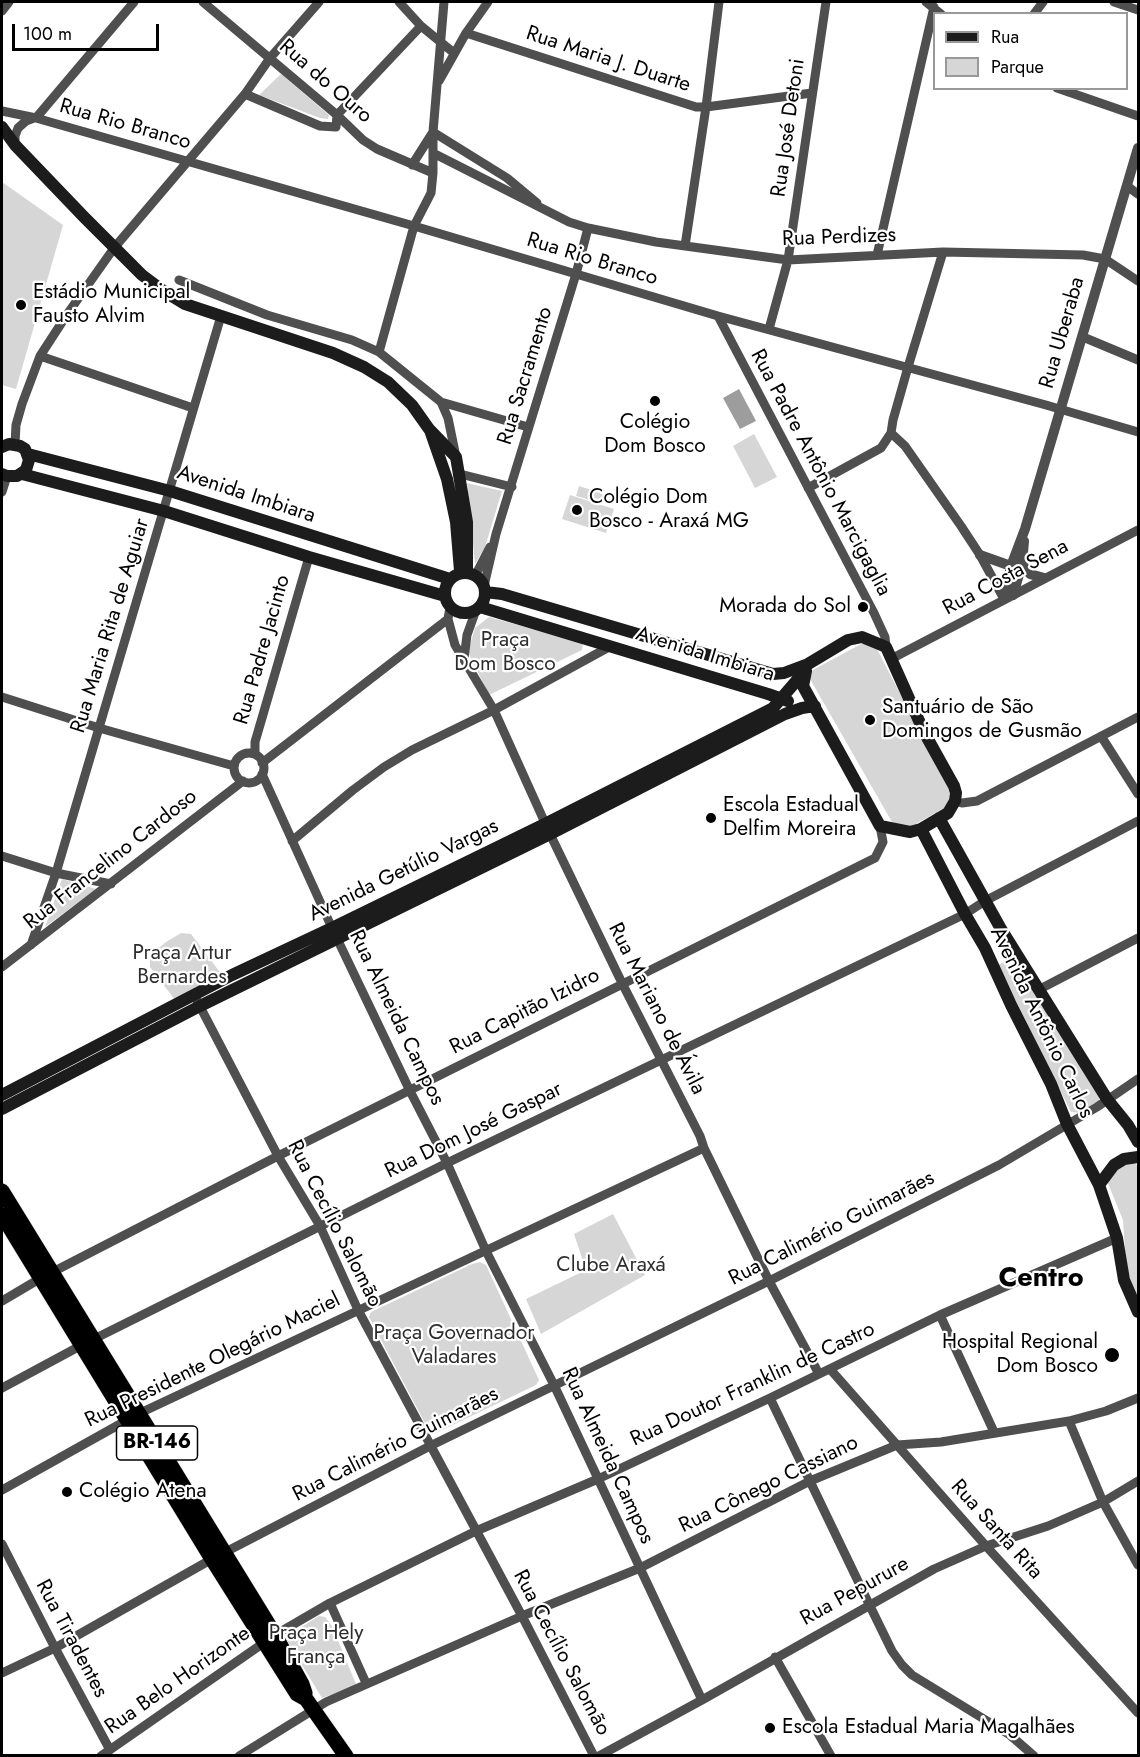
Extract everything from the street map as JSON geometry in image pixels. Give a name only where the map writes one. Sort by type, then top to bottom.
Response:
[{"type":"highway","name":"BR-146","points":[[2,1191],[46,1276],[270,1639],[302,1684],[308,1707],[346,1755]]},
{"type":"highway","name":"BR-146","points":[[2,1215],[46,1276]]},
{"type":"main road","points":[[2,127],[15,145],[114,248],[162,290],[185,304],[333,353],[364,367],[388,382],[412,405],[429,429],[456,457],[460,474],[463,575]]},
{"type":"main road","points":[[429,429],[461,522]]},
{"type":"main road","points":[[4,475],[12,477],[22,474],[28,465],[28,454],[25,449],[5,445]]},
{"type":"main road","name":"Avenida Imbiara","points":[[28,454],[170,491],[463,575]]},
{"type":"main road","name":"Avenida Imbiara","points":[[22,474],[164,510],[309,557],[447,608]]},
{"type":"main road","points":[[463,575],[484,589],[485,597],[478,608],[465,614],[447,608],[446,587],[463,575]]},
{"type":"main road","name":"Avenida Imbiara","points":[[484,589],[772,674],[784,673],[808,664]]},
{"type":"main road","name":"Avenida Imbiara","points":[[478,608],[809,707]]},
{"type":"main road","points":[[862,637],[889,653],[924,732],[956,793],[948,813],[921,829],[910,832],[880,826],[825,726],[809,707],[803,686],[808,664],[848,640],[862,637]]},
{"type":"main road","points":[[709,677],[716,657]]},
{"type":"main road","name":"Avenida Getúlio Vargas","points":[[548,829],[773,708],[808,664]]},
{"type":"main road","name":"Avenida Getúlio Vargas","points":[[2,1095],[785,714],[809,707]]},
{"type":"main road","name":"Avenida Antônio Carlos","points":[[939,818],[985,901],[1107,1099],[1128,1125],[1138,1142]]},
{"type":"main road","name":"Avenida Antônio Carlos","points":[[921,829],[985,948],[1051,1084],[1067,1124],[1099,1185],[1117,1238],[1124,1280],[1138,1312]]},
{"type":"main road","name":"Avenida Getúlio Vargas","points":[[2,1109],[197,1000]]},
{"type":"main road","points":[[1099,1185],[1109,1169],[1118,1162],[1138,1157]]},
{"type":"street","points":[[2,10],[9,2]]},
{"type":"street","points":[[15,145],[18,128],[26,120],[36,118],[134,2]]},
{"type":"street","name":"Rua do Ouro","points":[[203,2],[337,115],[363,140],[377,149],[433,174]]},
{"type":"street","points":[[5,445],[16,425],[40,356],[114,248],[245,94],[270,58],[319,2]]},
{"type":"street","points":[[399,2],[421,26],[454,53]]},
{"type":"street","points":[[379,352],[414,226],[431,194],[436,86],[444,2]]},
{"type":"street","points":[[436,86],[466,33],[488,2]]},
{"type":"street","points":[[685,246],[720,2]]},
{"type":"street","name":"Rua José Detoni","points":[[769,329],[788,260],[826,2]]},
{"type":"street","points":[[1114,2],[1138,10]]},
{"type":"street","points":[[877,255],[930,47],[933,7]]},
{"type":"street","points":[[245,94],[320,126],[336,127],[337,115],[421,26]]},
{"type":"street","name":"Rua Maria J. Duarte","points":[[466,33],[696,107],[812,93]]},
{"type":"street","points":[[1063,90],[1138,116]]},
{"type":"street","name":"Rua Rio Branco","points":[[2,111],[36,118],[414,226],[718,316],[1138,432]]},
{"type":"street","points":[[412,165],[433,132]]},
{"type":"street","points":[[433,132],[507,178],[541,207]]},
{"type":"street","name":"Rua Uberaba","points":[[1008,597],[1011,566],[1025,529],[1138,148]]},
{"type":"street","points":[[433,153],[541,207]]},
{"type":"street","points":[[1126,186],[1138,194]]},
{"type":"street","name":"Rua Perdizes","points":[[541,207],[569,222],[588,228],[646,240],[788,260],[943,252],[1083,255],[1105,259],[1138,281]]},
{"type":"street","name":"Rua Sacramento","points":[[496,534],[588,228]]},
{"type":"street","points":[[808,488],[881,448],[891,433],[908,367],[943,252]]},
{"type":"street","points":[[179,280],[267,315],[352,340],[379,352],[441,402],[528,427]]},
{"type":"street","name":"Rua Maria Rita de Aguiar","points":[[31,945],[56,873],[221,316]]},
{"type":"street","name":"Rua Padre Antônio Marcigaglia","points":[[718,316],[874,614],[885,637],[889,653]]},
{"type":"street","points":[[1083,337],[1138,360]]},
{"type":"street","points":[[40,356],[193,408]]},
{"type":"street","points":[[441,402],[448,418],[456,457]]},
{"type":"street","points":[[891,433],[905,446],[1008,597]]},
{"type":"street","points":[[460,474],[512,487]]},
{"type":"street","points":[[2,492],[4,475]]},
{"type":"street","name":"Rua Uberaba","points":[[1008,597],[1022,564],[1025,529]]},
{"type":"street","name":"Rua Costa Sena","points":[[889,653],[1008,597],[1138,530]]},
{"type":"street","points":[[463,575],[496,534]]},
{"type":"street","points":[[484,589],[496,534]]},
{"type":"street","points":[[980,555],[1011,566]]},
{"type":"street","name":"Rua Padre Jacinto","points":[[255,754],[255,742],[309,557]]},
{"type":"street","points":[[1022,564],[1030,574],[1044,578]]},
{"type":"street","points":[[262,763],[447,608]]},
{"type":"street","name":"Rua Mariano de Ávila","points":[[447,608],[455,645],[494,710],[622,983],[700,1136],[770,1281],[819,1374]]},
{"type":"street","points":[[464,659],[467,635],[478,608]]},
{"type":"street","points":[[292,841],[384,767],[412,750],[494,710],[609,647]]},
{"type":"street","points":[[2,697],[99,728],[234,766]]},
{"type":"street","points":[[954,801],[962,803],[977,801],[1138,717]]},
{"type":"street","points":[[1101,736],[1138,794]]},
{"type":"street","points":[[255,754],[262,763],[262,774],[256,780],[243,781],[236,775],[235,762],[241,755],[255,754]]},
{"type":"street","name":"Rua Almeida Campos","points":[[262,774],[410,1091],[447,1163],[486,1251],[554,1385],[702,1700]]},
{"type":"street","name":"Rua Francelino Cardoso","points":[[2,967],[243,781]]},
{"type":"street","name":"Rua Dom José Gaspar","points":[[2,1388],[87,1343],[447,1163],[965,914],[985,901],[1138,821]]},
{"type":"street","name":"Rua Capitão Izidro","points":[[2,1301],[278,1156],[875,858],[883,842],[880,826]]},
{"type":"street","points":[[2,856],[56,873],[111,884]]},
{"type":"street","points":[[1040,989],[1138,938]]},
{"type":"street","name":"Rua Cecílio Salomão","points":[[197,1000],[278,1156],[320,1226],[358,1311],[594,1755]]},
{"type":"street","name":"Rua Calimério Guimarães","points":[[2,1673],[55,1648],[218,1556],[430,1446],[770,1281],[999,1165],[1138,1079]]},
{"type":"street","name":"Rua Presidente Olegário Maciel","points":[[2,1490],[133,1417],[704,1148]]},
{"type":"street","name":"Rua Doutor Franklin de Castro","points":[[270,1639],[330,1603],[476,1531],[598,1479],[940,1315],[1117,1238]]},
{"type":"street","points":[[940,1315],[994,1432]]},
{"type":"street","name":"Rua Santa Rita","points":[[830,1369],[986,1546],[1138,1713]]},
{"type":"street","points":[[770,1398],[892,1651],[902,1665],[912,1675],[1010,1735],[1034,1755]]},
{"type":"street","name":"Rua Cônego Cassiano","points":[[239,1755],[308,1707],[640,1568],[810,1481],[897,1445],[941,1442],[1069,1420],[1106,1411],[1138,1398]]},
{"type":"street","points":[[1069,1420],[1103,1502],[1138,1565]]},
{"type":"street","name":"Rua Pepurure","points":[[599,1755],[702,1700],[934,1569],[986,1546],[1048,1526],[1103,1502],[1138,1481]]},
{"type":"street","name":"Rua Tiradentes","points":[[2,1544],[106,1753]]},
{"type":"street","points":[[330,1603],[366,1683]]},
{"type":"street","name":"Rua Belo Horizonte","points":[[106,1753],[270,1639]]},
{"type":"street","points":[[775,1657],[831,1755]]},
{"type":"green space","points":[[281,74],[329,115],[328,119],[259,95]]},
{"type":"green space","name":"Estádio Municipal Fausto Alvim","points":[[2,182],[63,225],[16,389],[2,385]]},
{"type":"green space","points":[[754,434],[777,477],[755,488],[733,446]]},
{"type":"green space","points":[[467,483],[502,491],[485,547],[475,564]]},
{"type":"green space","points":[[579,486],[604,494],[601,503],[576,496]]},
{"type":"green space","points":[[570,495],[614,509],[606,533],[562,519]]},
{"type":"green space","name":"Praça Dom Bosco","points":[[489,617],[583,643],[582,650],[489,695],[468,652],[475,628]]},
{"type":"green space","points":[[870,643],[876,647],[948,787],[950,796],[948,806],[910,827],[902,827],[892,822],[810,679],[811,671],[861,644]]},
{"type":"green space","points":[[62,879],[96,889],[45,927]]},
{"type":"green space","name":"Praça Artur Bernardes","points":[[181,933],[191,934],[222,975],[175,1000],[150,967],[150,959],[154,952]]},
{"type":"green space","points":[[1015,957],[1102,1093],[1098,1101],[1082,1113],[1071,1112],[998,965]]},
{"type":"green space","points":[[1133,1162],[1138,1166],[1138,1301],[1126,1266],[1123,1220],[1107,1181],[1116,1167]]},
{"type":"green space","name":"Clube Araxá","points":[[613,1214],[645,1275],[541,1334],[526,1299],[586,1270],[574,1234]]},
{"type":"green space","name":"Praça Governador Valadares","points":[[480,1262],[486,1265],[539,1380],[536,1385],[432,1433],[369,1317],[371,1312]]},
{"type":"green space","name":"Praça Hely França","points":[[319,1616],[325,1617],[332,1626],[356,1684],[356,1686],[322,1698],[285,1637]]},
{"type":"shaded area","points":[[739,389],[756,421],[740,429],[723,398]]},
{"type":"place","name":"Estádio Municipal Fausto Alvim","points":[[21,305]]},
{"type":"place","name":"Colégio Dom Bosco","points":[[655,401]]},
{"type":"place","name":"Colégio Dom Bosco - Araxá MG","points":[[577,510]]},
{"type":"place","name":"Morada do Sol","points":[[863,607]]},
{"type":"place","name":"Santuário de São Domingos de Gusmão","points":[[870,720]]},
{"type":"place","name":"Escola Estadual Delfim Moreira","points":[[711,818]]},
{"type":"place","name":"Hospital Regional Dom Bosco","points":[[1112,1355]]},
{"type":"place","name":"Colégio Atena","points":[[67,1492]]},
{"type":"place","name":"Escola Estadual Maria Magalhães","points":[[770,1728]]},
{"type":"district","name":"Centro","points":[[1041,1279]]}]
